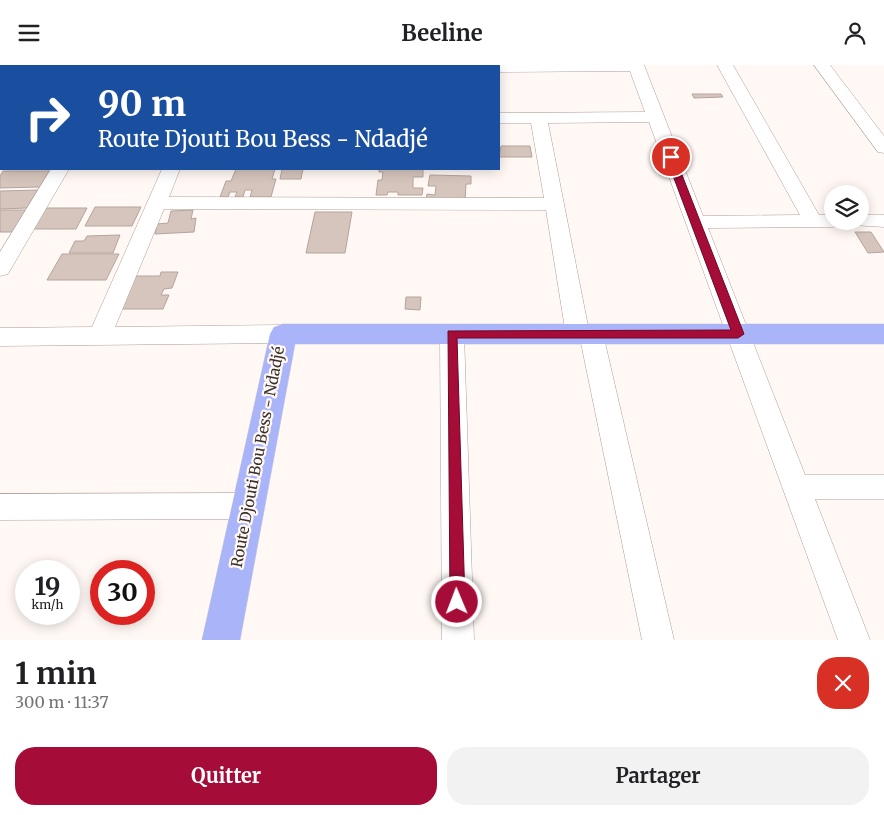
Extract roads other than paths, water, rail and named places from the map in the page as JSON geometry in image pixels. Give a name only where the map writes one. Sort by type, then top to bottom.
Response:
[{"type":"main road","name":"Route Djouti Bou Bess - Ndadjé","points":[[221,640],[283,334],[884,334]]},
{"type":"street","points":[[725,65],[813,221]]},
{"type":"street","points":[[822,65],[884,148]]},
{"type":"street","points":[[500,67],[636,66],[854,640]]},
{"type":"street","points":[[500,118],[656,117]]},
{"type":"street","points":[[539,118],[554,204],[658,640]]},
{"type":"street","points":[[0,269],[59,170]]},
{"type":"street","points":[[100,336],[171,170]]},
{"type":"street","points":[[156,203],[554,204]]},
{"type":"street","points":[[696,222],[824,221]]},
{"type":"street","points":[[869,221],[884,221]]},
{"type":"street","points":[[1,338],[283,334]]},
{"type":"street","points":[[452,334],[458,640]]},
{"type":"street","points":[[796,487],[884,487]]},
{"type":"street","points":[[1,508],[248,506]]}]
